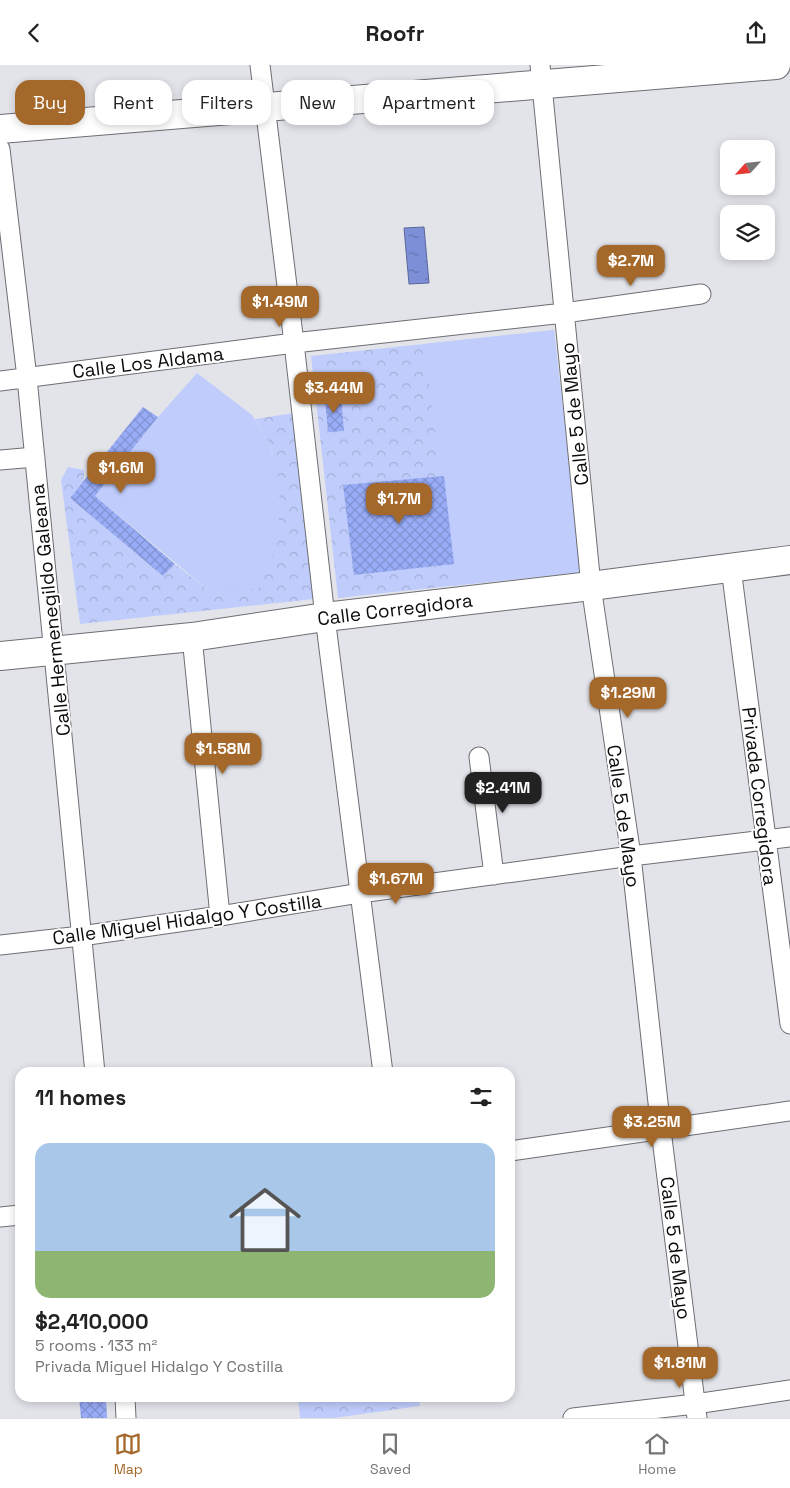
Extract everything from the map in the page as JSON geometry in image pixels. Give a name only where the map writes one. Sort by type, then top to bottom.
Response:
[{"type":"street","points":[[260,65],[262,80]]},
{"type":"street","points":[[271,107],[541,75],[776,65]]},
{"type":"street","name":"Calle 5 de Mayo","points":[[541,75],[592,587],[631,856],[661,1130],[696,1411]]},
{"type":"street","points":[[0,129],[182,115]]},
{"type":"street","points":[[267,125],[325,617],[382,1067]]},
{"type":"street","name":"Calle Hermenegildo Galeana","points":[[0,149],[27,378],[94,1067]]},
{"type":"street","name":"Calle Los Aldama","points":[[0,381],[294,343],[564,313],[701,294]]},
{"type":"street","points":[[0,460],[35,457]]},
{"type":"street","name":"Calle Corregidora","points":[[0,656],[192,637],[325,617],[592,587],[790,560]]},
{"type":"street","name":"Privada Corregidora","points":[[731,567],[790,1023]]},
{"type":"street","points":[[192,637],[220,916]]},
{"type":"street","points":[[479,757],[494,875]]},
{"type":"street","name":"Calle Miguel Hidalgo Y Costilla","points":[[0,945],[81,936],[220,916],[360,893],[631,856],[790,837]]},
{"type":"street","points":[[515,1150],[790,1111]]},
{"type":"street","points":[[0,1217],[15,1216]]},
{"type":"street","points":[[573,1418],[696,1411],[790,1390]]},
{"type":"street","points":[[125,1402],[126,1418]]},
{"type":"green space","points":[[554,330],[581,572],[338,598],[311,356]]},
{"type":"green space","points":[[554,330],[581,572],[452,586],[425,344]]},
{"type":"green space","points":[[197,373],[252,415],[267,438],[277,468],[280,505],[277,545],[258,589],[208,590],[95,496],[158,417]]},
{"type":"green space","points":[[294,413],[314,599],[80,624],[61,480],[68,467],[84,470],[84,480],[70,498],[163,576],[175,564],[208,590],[280,505],[274,460],[267,440],[255,419]]},
{"type":"green space","points":[[298,1402],[420,1402],[420,1406],[334,1418],[300,1418]]},
{"type":"water","points":[[424,227],[429,283],[409,284],[404,228]]},
{"type":"building","points":[[341,397],[344,431],[328,432],[325,398]]},
{"type":"building","points":[[143,407],[158,417],[95,496],[175,564],[163,576],[70,498]]},
{"type":"building","points":[[444,476],[454,564],[354,575],[343,485]]},
{"type":"building","points":[[79,1402],[106,1402],[107,1418],[81,1418]]}]
